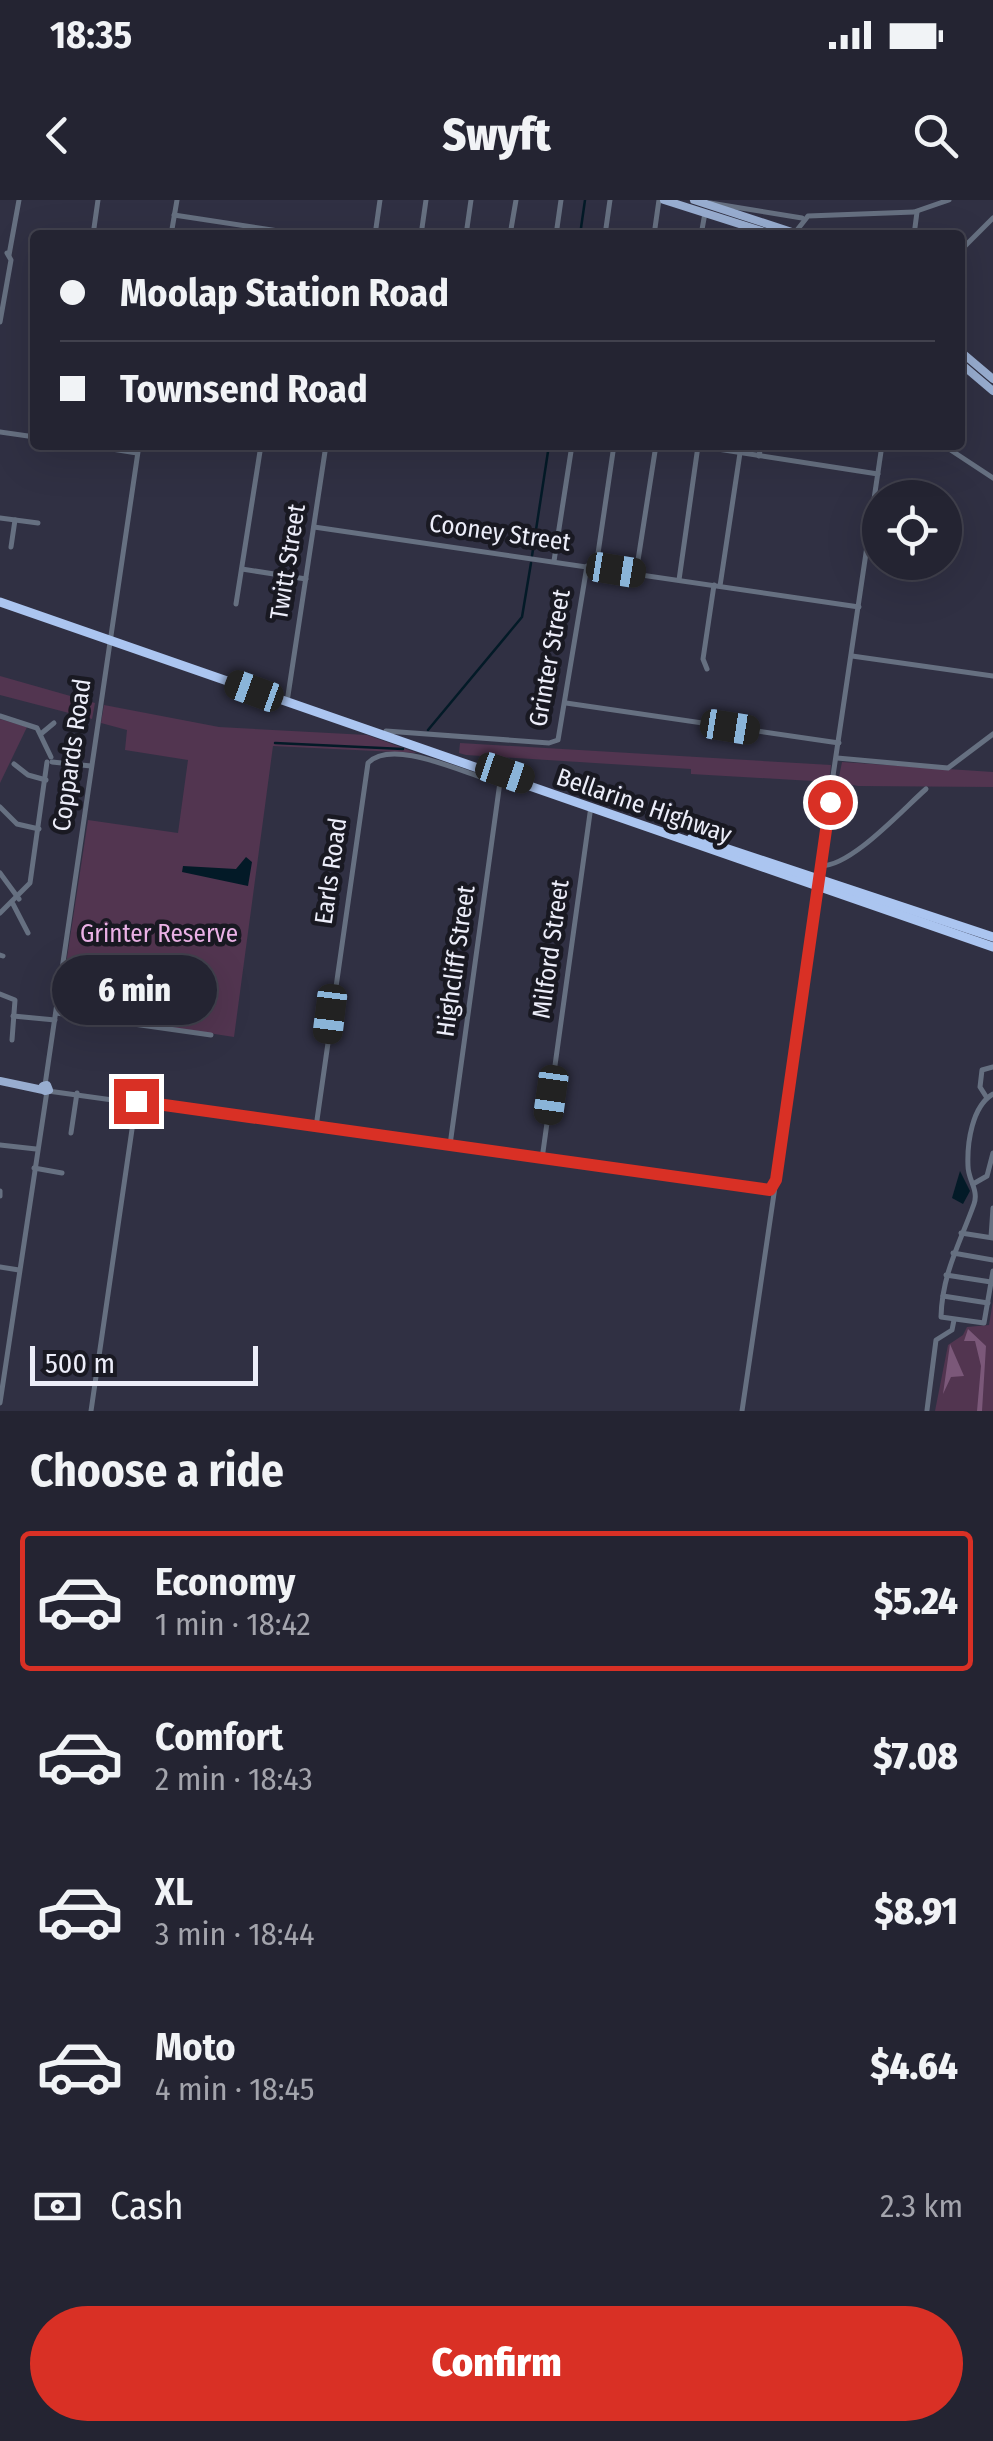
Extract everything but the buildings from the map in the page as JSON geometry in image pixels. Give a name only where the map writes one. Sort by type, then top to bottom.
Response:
[{"type":"highway","name":"Bellarine Highway","points":[[0,600],[502,777],[802,874],[821,873],[993,948]]},
{"type":"highway","name":"Bellarine Highway","points":[[288,699],[403,740]]},
{"type":"highway","name":"Bellarine Highway","points":[[591,806],[821,873],[993,938]]},
{"type":"main road","points":[[662,200],[782,230]]},
{"type":"main road","points":[[694,200],[746,230]]},
{"type":"main road","points":[[965,355],[993,378]]},
{"type":"main road","points":[[965,368],[993,391]]},
{"type":"main road","points":[[0,1081],[46,1088]]},
{"type":"street","points":[[0,322],[9,264],[5,254],[12,246],[19,200]]},
{"type":"street","points":[[94,230],[98,200]]},
{"type":"street","points":[[172,230],[177,200]]},
{"type":"street","points":[[376,230],[380,200]]},
{"type":"street","points":[[421,230],[426,200]]},
{"type":"street","points":[[467,230],[471,200]]},
{"type":"street","points":[[511,230],[516,200]]},
{"type":"street","points":[[557,230],[561,200]]},
{"type":"street","points":[[606,230],[610,200]]},
{"type":"street","points":[[655,230],[662,200]]},
{"type":"street","points":[[702,230],[706,209],[719,202],[804,220],[917,212],[949,200]]},
{"type":"street","points":[[915,230],[917,212]]},
{"type":"street","points":[[174,215],[272,230]]},
{"type":"street","points":[[965,247],[993,218]]},
{"type":"street","points":[[799,230],[804,220]]},
{"type":"street","points":[[0,432],[30,436]]},
{"type":"street","name":"Coppards Road","points":[[0,1403],[138,450]]},
{"type":"street","points":[[236,604],[260,450]]},
{"type":"street","name":"Twitt Street","points":[[288,699],[325,450]]},
{"type":"street","points":[[554,561],[571,450]]},
{"type":"street","points":[[596,568],[613,450]]},
{"type":"street","points":[[636,574],[655,450]]},
{"type":"street","points":[[679,580],[695,450]]},
{"type":"street","points":[[728,450],[878,474]]},
{"type":"street","points":[[759,456],[760,450]]},
{"type":"street","points":[[742,1411],[881,450]]},
{"type":"street","points":[[951,450],[993,478]]},
{"type":"street","points":[[707,669],[704,659],[740,453]]},
{"type":"street","points":[[0,518],[38,523]]},
{"type":"street","points":[[11,547],[16,520]]},
{"type":"street","name":"Cooney Street","points":[[314,526],[859,608]]},
{"type":"street","name":"Grinter Street","points":[[386,731],[553,743],[561,736],[586,566]]},
{"type":"street","points":[[242,569],[306,579]]},
{"type":"street","points":[[852,656],[993,676]]},
{"type":"street","points":[[566,702],[839,743]]},
{"type":"street","points":[[0,716],[42,733]]},
{"type":"street","points":[[42,733],[54,724]]},
{"type":"street","points":[[0,913],[16,901],[31,878],[50,759],[42,733]]},
{"type":"street","name":"Grinter Street","points":[[403,740],[420,734]]},
{"type":"street","points":[[837,758],[954,766],[993,734]]},
{"type":"street","name":"Earls Road","points":[[316,1127],[368,763],[384,754],[502,777]]},
{"type":"street","points":[[50,759],[91,766]]},
{"type":"street","points":[[14,764],[28,775],[46,776]]},
{"type":"street","name":"Highcliff Street","points":[[450,1146],[502,777]]},
{"type":"street","points":[[821,873],[859,848],[926,789]]},
{"type":"street","name":"Milford Street","points":[[542,1159],[591,806]]},
{"type":"street","points":[[0,808],[18,824],[38,829]]},
{"type":"street","points":[[0,872],[28,933]]},
{"type":"street","points":[[0,994],[14,998],[12,1040]]},
{"type":"street","points":[[13,1016],[83,1017],[212,1036]]},
{"type":"street","points":[[993,1067],[982,1070],[980,1088],[990,1096],[976,1114],[972,1136],[968,1168],[975,1200],[952,1253],[941,1317],[984,1323],[993,1271]]},
{"type":"street","points":[[46,1088],[763,1191],[772,1189]]},
{"type":"street","points":[[71,1133],[77,1093]]},
{"type":"street","points":[[91,1411],[136,1101]]},
{"type":"street","points":[[0,1145],[37,1149]]},
{"type":"street","points":[[973,1184],[987,1176],[993,1153]]},
{"type":"street","points":[[34,1168],[62,1173]]},
{"type":"street","points":[[960,1232],[992,1238],[993,1208]]},
{"type":"street","points":[[952,1253],[993,1260]]},
{"type":"street","points":[[0,1267],[20,1270]]},
{"type":"street","points":[[946,1274],[991,1282]]},
{"type":"street","points":[[943,1296],[988,1303]]},
{"type":"street","points":[[927,1410],[936,1340],[952,1330],[954,1320]]},
{"type":"green space","points":[[0,676],[95,703],[92,719],[0,695]]},
{"type":"green space","name":"Grinter Reserve","points":[[104,705],[219,727],[367,735],[417,753],[273,746],[234,1037],[59,1010],[88,820],[178,833],[188,760],[125,750],[127,730],[101,723]]},
{"type":"green space","points":[[0,719],[27,727],[0,783]]},
{"type":"green space","points":[[460,743],[831,765],[829,782],[691,774],[691,769],[466,755],[459,753]]},
{"type":"green space","points":[[842,762],[993,772],[993,787],[858,786],[838,782]]},
{"type":"green space","points":[[993,1301],[993,1411],[935,1411],[948,1345],[963,1335],[967,1327],[989,1325]]},
{"type":"shaded area","points":[[968,1329],[986,1346],[982,1411],[977,1411],[981,1366],[975,1341],[964,1341]]},
{"type":"shaded area","points":[[950,1344],[964,1376],[951,1377],[943,1394]]},
{"type":"water","points":[[246,857],[252,862],[248,886],[182,872],[183,866],[236,869]]},
{"type":"water","points":[[960,1171],[970,1191],[963,1204],[952,1198]]},
{"type":"waterway","points":[[581,230],[585,200]]},
{"type":"waterway","points":[[532,556],[548,450]]},
{"type":"waterway","points":[[428,730],[522,617],[531,563]]},
{"type":"waterway","points":[[275,743],[403,749]]},
{"type":"route","points":[[136,1101],[770,1190],[776,1180],[830,802]]}]
